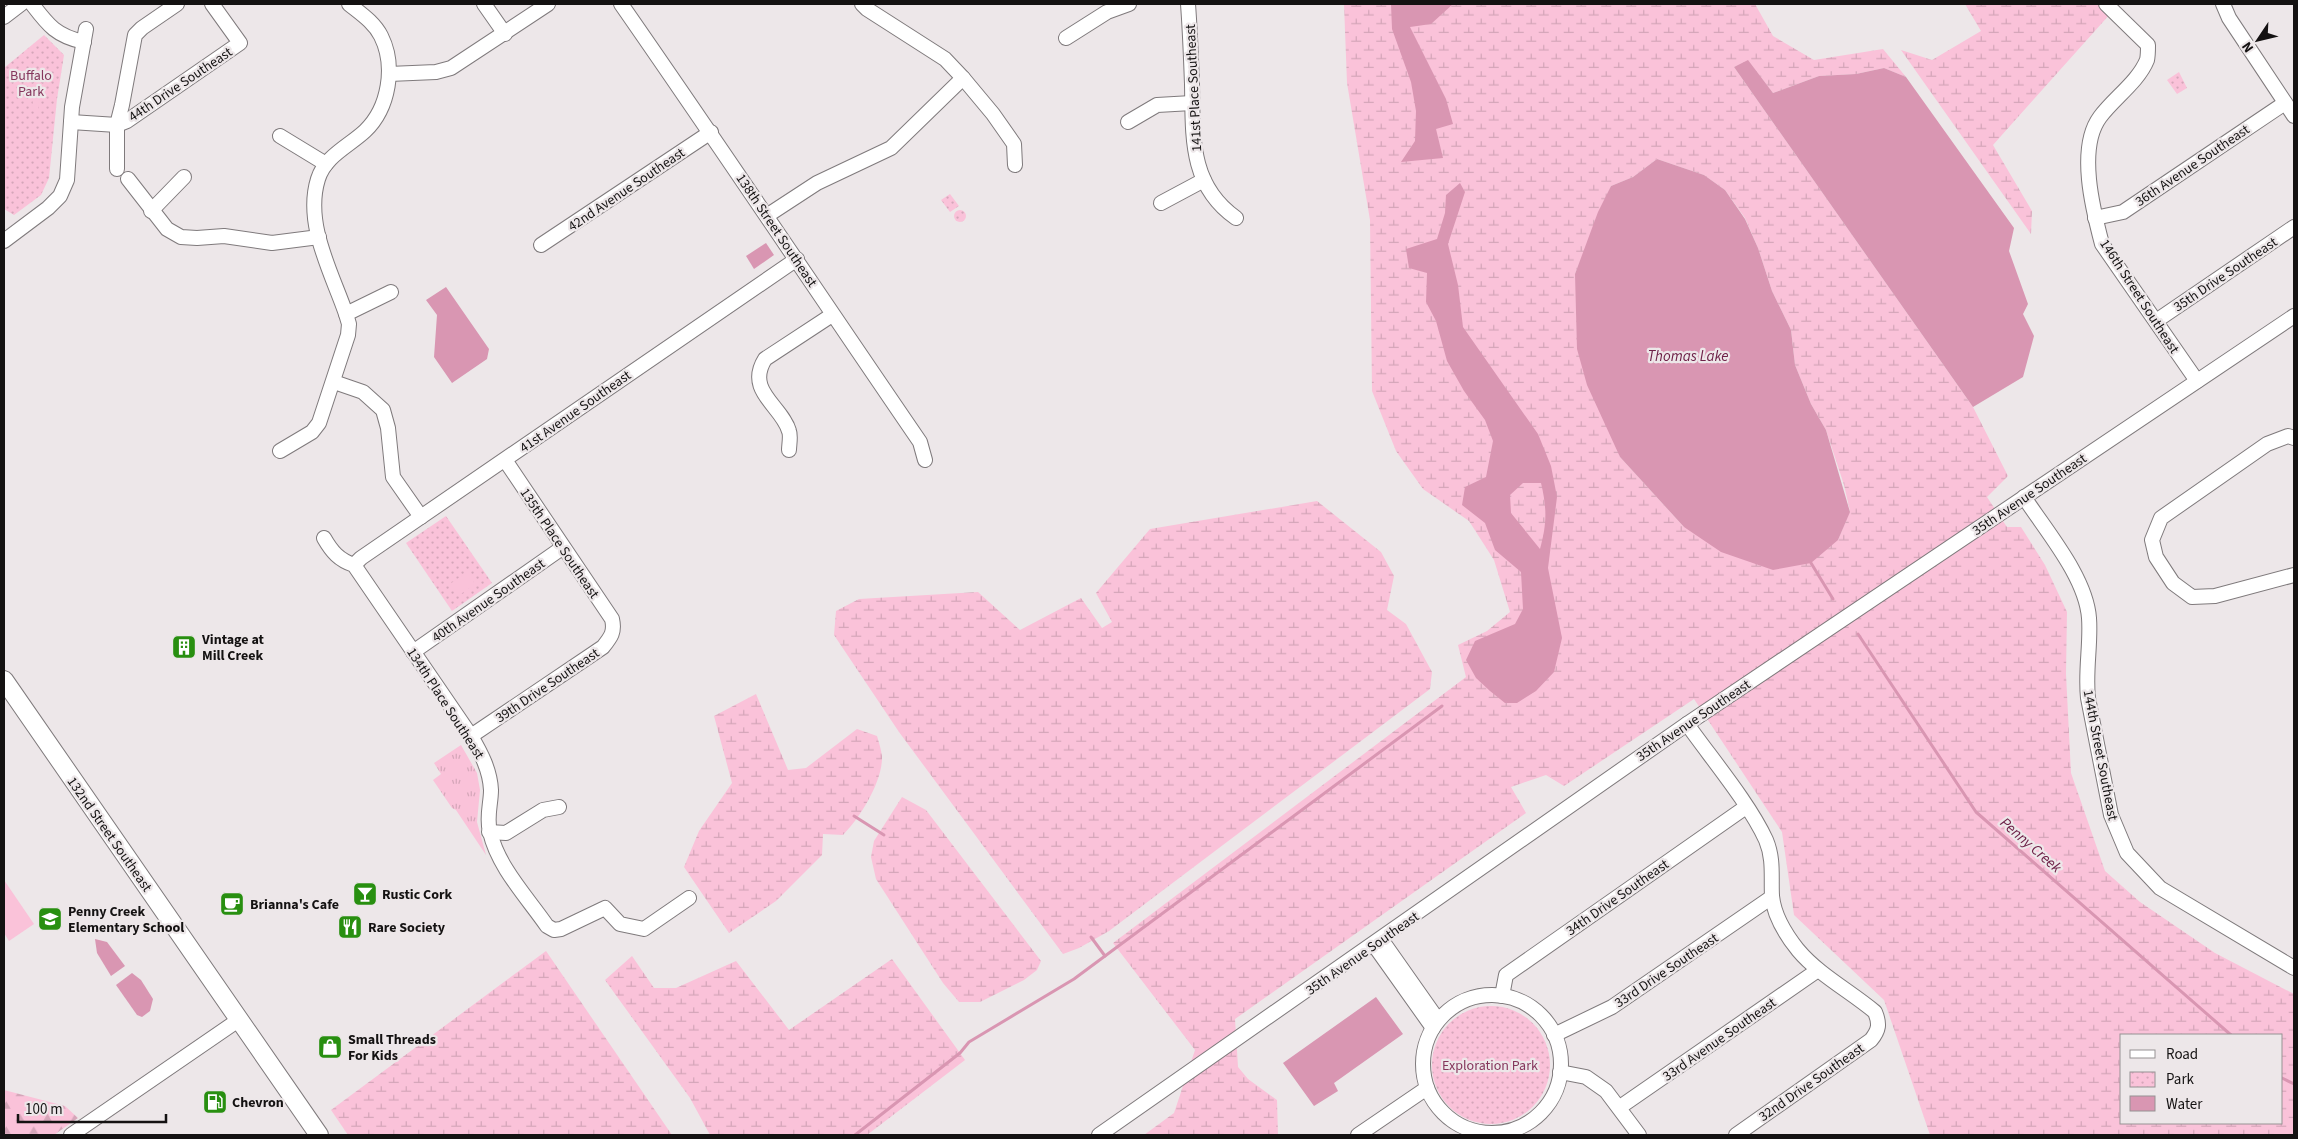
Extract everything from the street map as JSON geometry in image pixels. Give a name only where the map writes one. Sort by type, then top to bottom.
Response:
[{"type":"main road","name":"132nd Street Southeast","points":[[4,680],[319,1135]]},
{"type":"street","points":[[4,17],[21,4]]},
{"type":"street","points":[[6,233],[48,208],[60,196],[67,180],[71,122],[85,36],[67,38],[49,27],[32,4]]},
{"type":"street","points":[[117,169],[117,125],[135,35],[177,4]]},
{"type":"street","name":"44th Drive Southeast","points":[[71,122],[117,125],[127,122],[240,43],[212,4]]},
{"type":"street","points":[[280,452],[312,432],[319,423],[348,335],[349,324],[319,236],[313,209],[318,177],[326,164],[376,119],[386,94],[389,74],[388,58],[381,35],[374,26],[349,4]]},
{"type":"street","points":[[484,4],[505,34]]},
{"type":"street","points":[[389,74],[436,72],[451,68],[548,4]]},
{"type":"street","name":"138th Street Southeast","points":[[621,4],[711,132],[797,259],[832,315],[920,442],[925,460]]},
{"type":"street","points":[[862,4],[945,59],[993,114],[1014,144],[1015,165]]},
{"type":"street","points":[[1066,38],[1104,8],[1129,4]]},
{"type":"street","name":"141st Place Southeast","points":[[1188,4],[1192,140],[1197,164],[1204,180],[1221,208],[1236,218]]},
{"type":"street","name":"146th Street Southeast","points":[[2106,4],[2148,45],[2147,60],[2135,77],[2099,118],[2092,134],[2089,155],[2090,184],[2095,218],[2102,244],[2197,381]]},
{"type":"street","points":[[2223,4],[2229,18],[2294,116]]},
{"type":"street","points":[[768,216],[817,183],[891,148],[963,78]]},
{"type":"street","name":"36th Avenue Southeast","points":[[2095,218],[2123,212],[2285,103]]},
{"type":"street","points":[[1128,122],[1157,105],[1192,104]]},
{"type":"street","name":"42nd Avenue Southeast","points":[[540,245],[711,132]]},
{"type":"street","points":[[280,136],[326,164]]},
{"type":"street","points":[[151,210],[184,177]]},
{"type":"street","points":[[128,179],[167,229],[181,237],[224,236],[272,243],[319,236]]},
{"type":"street","points":[[1161,203],[1204,180]]},
{"type":"street","name":"35th Drive Southeast","points":[[2156,321],[2294,227]]},
{"type":"street","name":"41st Avenue Southeast","points":[[354,565],[361,558],[420,517],[797,259]]},
{"type":"street","points":[[346,314],[391,292]]},
{"type":"street","points":[[789,450],[789,431],[760,386],[761,366],[765,359],[832,315]]},
{"type":"street","name":"35th Avenue Southeast","points":[[1099,1135],[1378,942],[1687,724],[2294,316]]},
{"type":"street","points":[[334,382],[363,392],[383,410],[388,428],[393,477],[420,517]]},
{"type":"street","points":[[2291,437],[2267,444],[2161,518],[2152,540],[2156,557],[2173,584],[2192,597],[2215,596],[2294,575]]},
{"type":"street","name":"135th Place Southeast","points":[[505,460],[562,548],[612,619],[614,627]]},
{"type":"street","name":"144th Street Southeast","points":[[2024,497],[2075,576],[2084,595],[2089,618],[2086,680],[2088,698],[2111,816],[2127,853],[2141,870],[2166,892],[2294,968]]},
{"type":"street","name":"134th Place Southeast","points":[[324,538],[331,550],[343,561],[354,565],[471,736],[483,758],[489,779],[491,791],[488,812],[489,832],[500,859],[547,926],[554,930],[561,929],[606,908],[620,924],[644,929],[689,898]]},
{"type":"street","name":"40th Avenue Southeast","points":[[413,652],[562,548]]},
{"type":"street","name":"39th Drive Southeast","points":[[471,736],[602,647],[612,635],[614,627]]},
{"type":"street","points":[[1687,724],[1746,807],[1766,840],[1773,864],[1772,897],[1777,916],[1798,950],[1818,970]]},
{"type":"street","points":[[489,832],[506,833],[543,810],[559,807]]},
{"type":"street","name":"34th Drive Southeast","points":[[1502,996],[1506,974],[1746,807]]},
{"type":"street","name":"33rd Drive Southeast","points":[[1554,1035],[1612,1007],[1772,897]]},
{"type":"street","points":[[1378,942],[1436,1024]]},
{"type":"street","name":"32nd Drive Southeast","points":[[1736,1135],[1871,1040],[1877,1032],[1879,1022],[1875,1012],[1818,970]]},
{"type":"street","name":"33rd Avenue Southeast","points":[[1620,1107],[1818,970]]},
{"type":"street","points":[[1479,996],[1502,996],[1528,1005],[1548,1023],[1560,1053],[1560,1072],[1555,1091],[1545,1108],[1530,1121],[1513,1129],[1494,1133],[1474,1133],[1454,1122],[1438,1107],[1427,1088],[1423,1073],[1423,1057],[1426,1042],[1436,1024],[1456,1004],[1479,996]]},
{"type":"street","points":[[71,1135],[240,1019]]},
{"type":"street","points":[[1560,1072],[1586,1077],[1606,1091],[1640,1135]]},
{"type":"street","points":[[1358,1135],[1427,1088]]},
{"type":"green space","points":[[1344,4],[1755,4],[1773,36],[1814,60],[1883,49],[1906,77],[1884,68],[1856,74],[1819,76],[1773,93],[1748,61],[1734,67],[1973,407],[2008,476],[1987,497],[2007,527],[2021,527],[2045,565],[2067,612],[2066,674],[2071,773],[2105,871],[2140,902],[2215,953],[2294,994],[2294,1135],[1930,1135],[1884,1000],[1794,915],[1782,832],[1694,699],[1564,786],[1546,775],[1511,787],[1526,813],[1235,1019],[1238,1067],[1248,1079],[1277,1100],[1278,1135],[1144,1135],[1174,1113],[1195,1050],[1113,943],[1466,677],[1458,645],[1487,631],[1510,612],[1494,560],[1469,521],[1423,489],[1396,451],[1372,391],[1370,220],[1347,83]],"holes":[[[1657,159],[1704,175],[1725,190],[1745,218],[1758,248],[1772,291],[1791,330],[1795,365],[1811,404],[1826,430],[1844,485],[1850,511],[1838,540],[1684,527],[1620,457],[1575,274],[1611,186],[1633,177]]]},
{"type":"green space","points":[[1965,4],[2119,4],[1993,145],[2032,211],[2031,234],[1901,50],[1932,60],[1981,31]]},
{"type":"green space","name":"Buffalo Park","points":[[44,35],[64,55],[57,99],[49,178],[41,195],[14,215],[4,209],[4,68]]},
{"type":"green space","points":[[2179,72],[2187,88],[2177,94],[2167,80]]},
{"type":"green space","points":[[35,77],[41,78],[38,112],[32,111]]},
{"type":"green space","points":[[950,194],[959,206],[950,212],[941,200]]},
{"type":"green space","points":[[958,210],[962,210],[966,216],[962,222],[958,222],[954,218],[954,214]]},
{"type":"green space","points":[[1317,501],[1381,552],[1394,576],[1387,610],[1406,624],[1432,672],[1430,689],[1109,931],[1079,948],[1063,954],[899,732],[834,635],[836,611],[859,599],[978,592],[1020,630],[1081,598],[1102,628],[1112,622],[1096,593],[1150,529]]},
{"type":"green space","points":[[446,516],[492,583],[452,611],[406,543]]},
{"type":"green space","points":[[467,572],[475,584],[458,596],[450,584]]},
{"type":"green space","points":[[756,694],[788,770],[806,768],[857,729],[877,736],[881,748],[881,766],[875,788],[850,828],[843,835],[823,834],[822,855],[776,901],[729,933],[684,867],[699,831],[732,783],[714,716]]},
{"type":"green space","points":[[461,745],[477,773],[480,790],[477,822],[486,855],[433,780],[441,774],[434,763]]},
{"type":"green space","points":[[902,797],[926,810],[1041,961],[1037,970],[1024,980],[980,1002],[959,1002],[943,983],[876,879],[871,857],[874,841]]},
{"type":"green space","points":[[4,880],[34,924],[9,941],[4,933]]},
{"type":"green space","points":[[546,951],[672,1135],[348,1135],[331,1110]]},
{"type":"green space","points":[[632,956],[654,988],[676,988],[736,961],[789,1030],[892,959],[965,1060],[867,1135],[710,1135],[690,1098],[605,980]]},
{"type":"green space","name":"Exploration Park","points":[[1491,1006],[1514,1011],[1533,1023],[1545,1042],[1550,1065],[1545,1088],[1533,1107],[1514,1119],[1491,1124],[1468,1119],[1449,1107],[1437,1088],[1432,1065],[1437,1042],[1449,1023],[1468,1011]]},
{"type":"green space","points":[[4,1090],[65,1106],[78,1118],[54,1135],[4,1135]]},
{"type":"water","points":[[1391,4],[1453,4],[1431,24],[1410,27],[1446,99],[1453,124],[1436,129],[1443,158],[1401,162],[1415,141],[1416,111],[1411,82],[1392,29]]},
{"type":"water","points":[[1748,60],[1773,93],[1819,76],[1856,74],[1884,68],[1906,77],[2014,228],[2009,251],[2028,304],[2023,314],[2034,336],[2023,377],[1973,407],[1734,67]]},
{"type":"water","name":"Thomas Lake","points":[[1657,159],[1704,175],[1725,190],[1745,219],[1758,248],[1772,291],[1791,330],[1795,365],[1811,404],[1826,430],[1850,512],[1838,540],[1811,563],[1773,570],[1721,552],[1684,527],[1620,457],[1587,385],[1577,349],[1575,274],[1598,212],[1611,186],[1633,177]]},
{"type":"water","points":[[1460,183],[1465,192],[1448,244],[1458,285],[1463,327],[1538,434],[1551,466],[1557,497],[1548,568],[1562,638],[1554,672],[1536,691],[1517,703],[1505,703],[1490,691],[1476,678],[1466,660],[1475,641],[1515,624],[1523,609],[1521,572],[1495,550],[1485,523],[1462,505],[1465,487],[1486,477],[1493,441],[1485,420],[1464,391],[1447,361],[1436,321],[1426,302],[1427,273],[1409,268],[1406,249],[1437,239],[1445,213],[1446,195]],"holes":[[[1523,483],[1541,483],[1545,516],[1540,549],[1511,513],[1510,495]]]},
{"type":"water","points":[[766,243],[774,255],[754,269],[746,256]]},
{"type":"water","points":[[446,287],[489,349],[487,359],[452,383],[434,357],[437,315],[426,300]]},
{"type":"water","points":[[95,939],[107,942],[125,966],[111,976],[97,953]]},
{"type":"water","points":[[132,973],[141,980],[153,999],[150,1011],[142,1017],[137,1015],[116,985]]},
{"type":"water","points":[[1376,997],[1403,1034],[1334,1083],[1338,1091],[1314,1106],[1283,1063]]},
{"type":"waterway","name":"Penny Creek","points":[[1811,563],[1833,599]]},
{"type":"waterway","name":"Penny Creek","points":[[1858,634],[1976,812],[2230,1034]]},
{"type":"waterway","points":[[855,1135],[960,1053],[969,1042],[1074,979],[1442,706]]},
{"type":"waterway","points":[[854,816],[884,835]]},
{"type":"waterway","points":[[1091,937],[1105,956]]},
{"type":"waterway","name":"Penny Creek","points":[[2283,1078],[2294,1084]]},
{"type":"place","name":"Vintage at Mill Creek","points":[[184,647]]},
{"type":"place","name":"Rustic Cork","points":[[365,894]]},
{"type":"place","name":"Brianna's Cafe","points":[[232,904]]},
{"type":"place","name":"Penny Creek Elementary School","points":[[50,919]]},
{"type":"place","name":"Rare Society","points":[[350,927]]},
{"type":"place","name":"Small Threads For Kids","points":[[330,1047]]},
{"type":"place","name":"Chevron","points":[[215,1102]]}]
